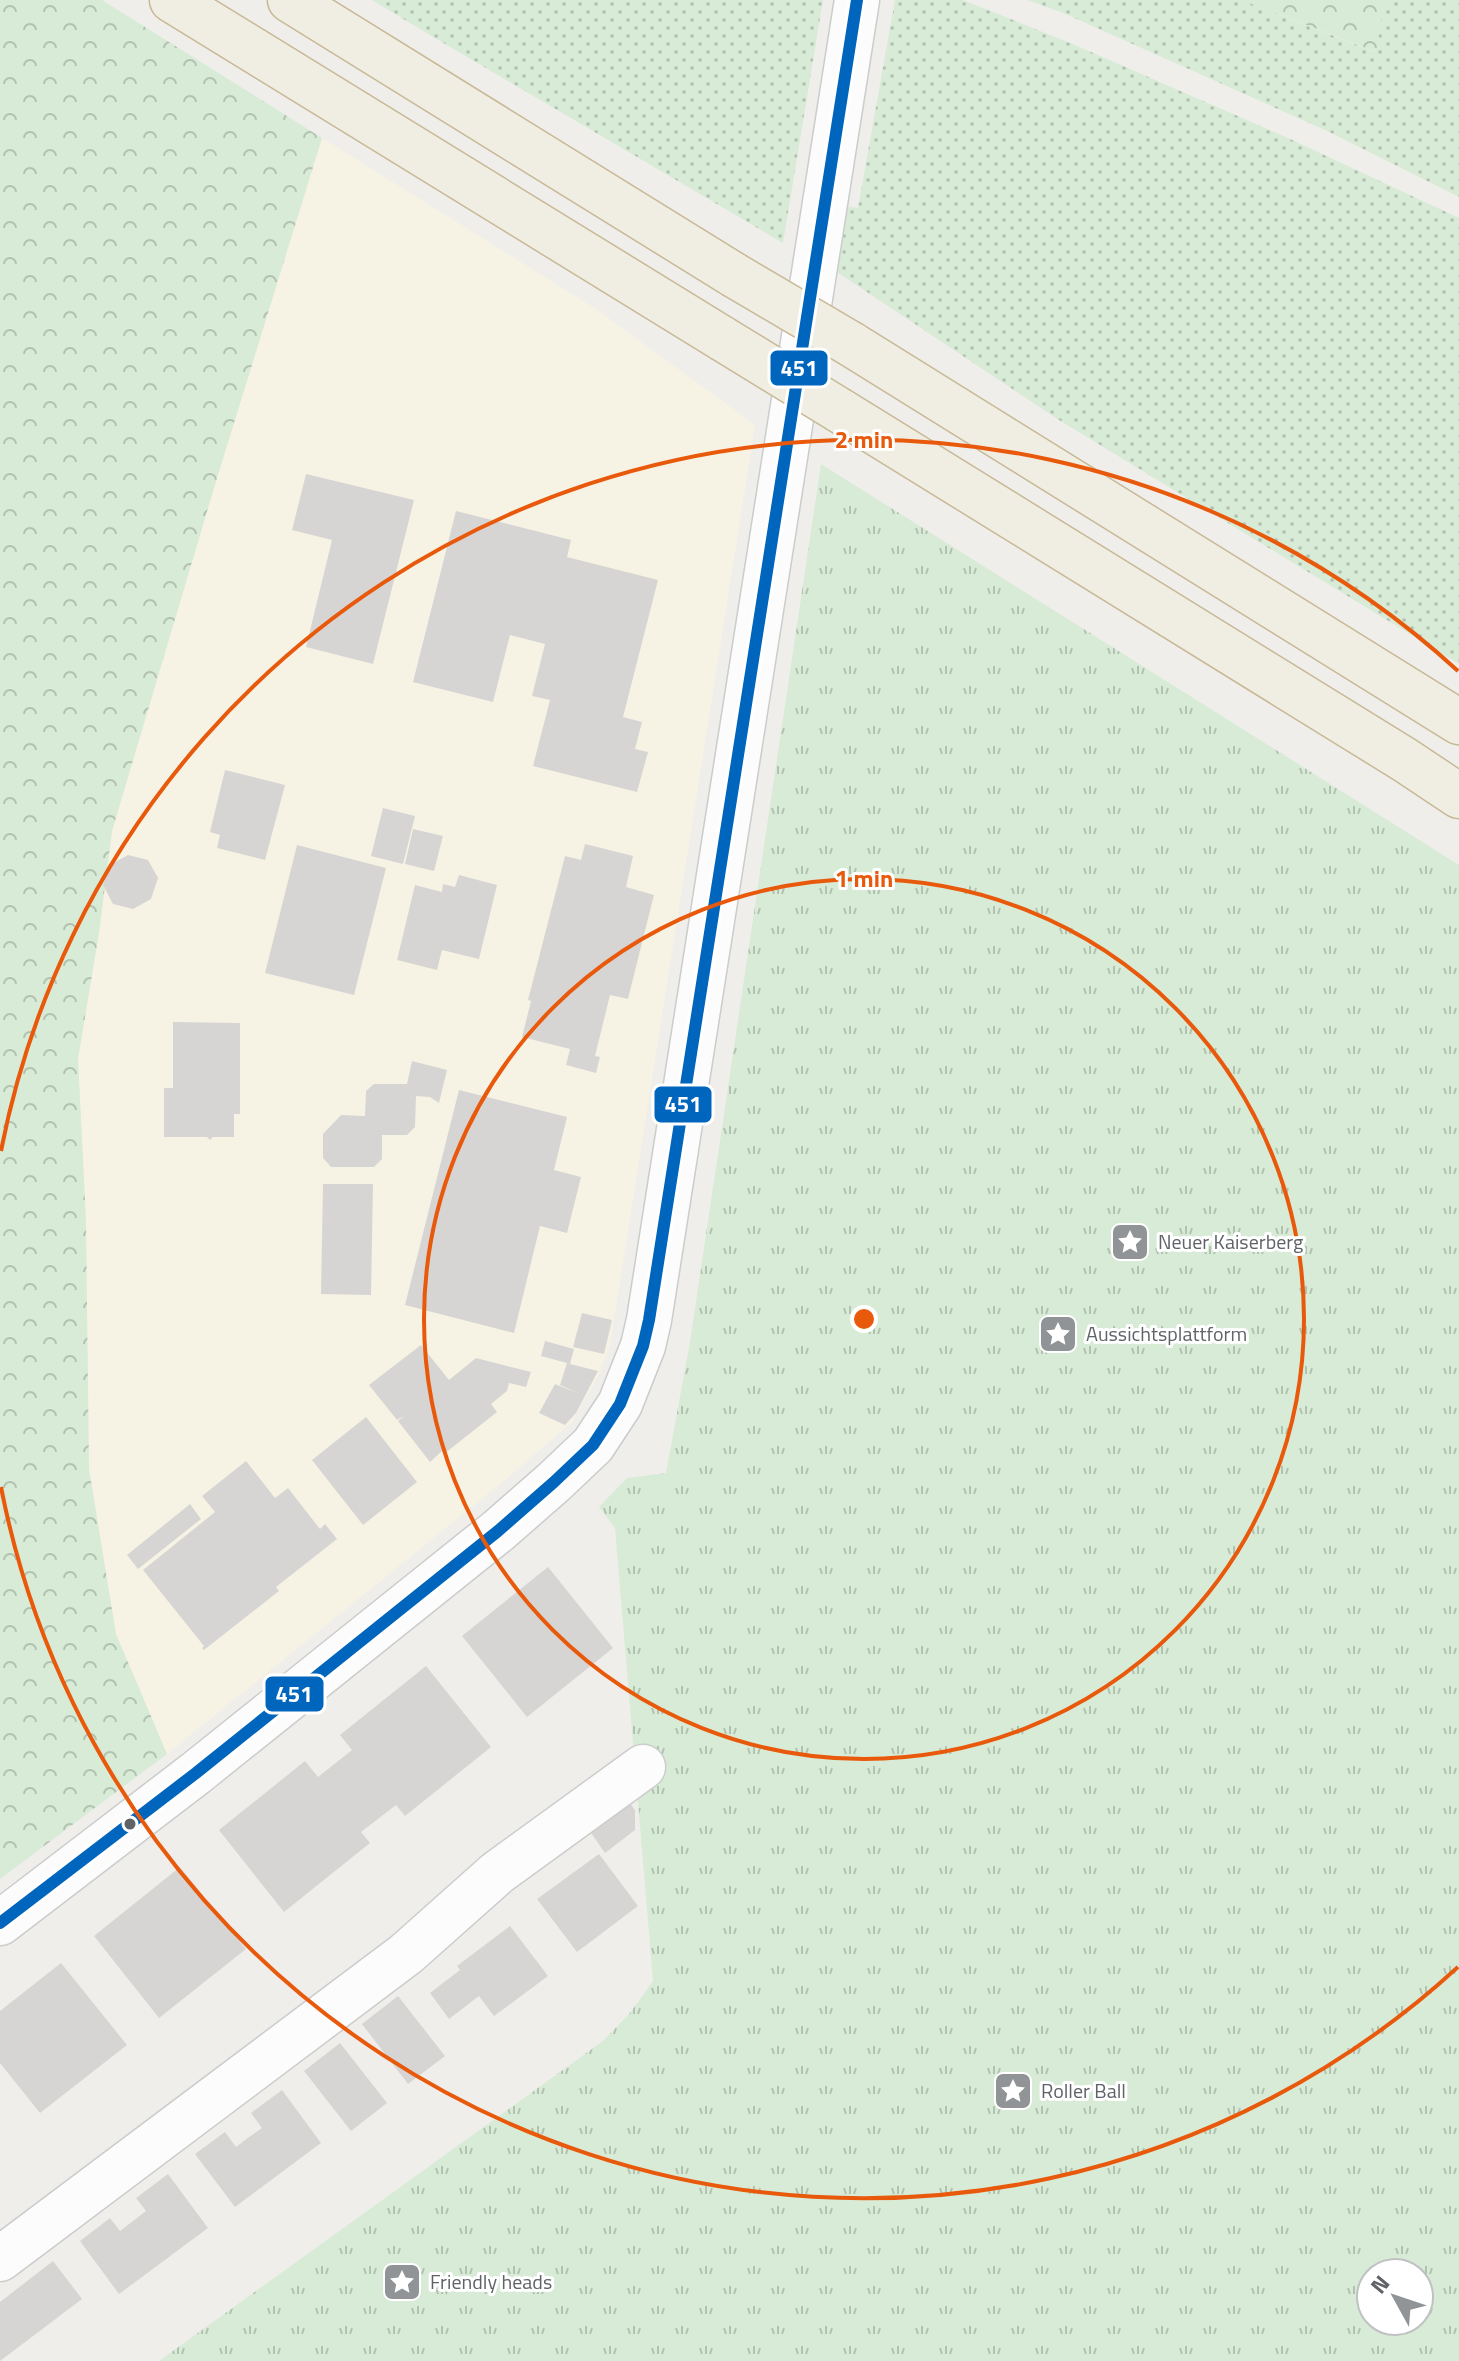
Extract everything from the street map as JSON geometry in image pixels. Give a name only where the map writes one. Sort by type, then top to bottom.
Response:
[{"type":"highway","points":[[172,0],[1459,796]]},
{"type":"highway","points":[[290,0],[1459,722]]},
{"type":"street","points":[[0,1923],[196,1773],[498,1531],[593,1445],[620,1404],[643,1346],[649,1320],[857,0]]},
{"type":"street","points":[[0,2259],[406,1954],[497,1873],[643,1767]]},
{"type":"shaded area","points":[[322,138],[593,307],[755,425],[610,1345],[598,1376],[572,1422],[167,1754],[116,1634],[89,1469],[86,1221],[78,1059],[112,831]]},
{"type":"green space","points":[[0,0],[102,0],[322,138],[112,831],[78,1059],[86,1221],[89,1469],[116,1634],[167,1754],[0,1879]]},
{"type":"green space","points":[[372,0],[823,0],[783,243],[430,35]]},
{"type":"green space","points":[[895,0],[963,0],[1288,138],[1459,218],[1459,664],[1059,420],[831,268],[842,206],[858,208]]},
{"type":"green space","points":[[1027,0],[1242,0],[1375,52],[1385,0],[1459,0],[1459,197],[1325,130],[1061,12]]},
{"type":"green space","points":[[1242,0],[1385,0],[1376,52]]},
{"type":"green space","points":[[821,464],[1459,865],[1459,2361],[159,2361],[603,2041],[630,2013],[653,1981],[615,1528],[599,1507],[627,1478],[666,1473],[690,1342]]},
{"type":"building","points":[[306,474],[414,500],[373,664],[306,647],[332,540],[292,530]]},
{"type":"building","points":[[456,511],[571,540],[567,557],[658,580],[623,717],[642,722],[635,749],[648,752],[637,792],[533,766],[550,700],[532,696],[545,644],[510,635],[493,702],[413,682]]},
{"type":"building","points":[[225,770],[285,785],[265,860],[217,848],[220,835],[210,832]]},
{"type":"building","points":[[383,808],[415,816],[403,864],[371,856]]},
{"type":"building","points":[[413,829],[443,836],[434,871],[405,864]]},
{"type":"building","points":[[585,844],[633,856],[626,887],[654,895],[628,999],[610,995],[595,1056],[600,1057],[596,1073],[566,1065],[570,1049],[522,1037],[531,1001],[528,1000],[565,856],[581,860]]},
{"type":"building","points":[[297,845],[386,868],[354,995],[265,973]]},
{"type":"building","points":[[128,855],[148,860],[158,878],[151,899],[133,909],[113,904],[103,885],[110,865]]},
{"type":"building","points":[[459,875],[497,885],[479,959],[442,950],[437,970],[397,960],[415,885],[442,892],[443,884],[455,887]]},
{"type":"building","points":[[173,1022],[240,1023],[240,1114],[234,1114],[234,1137],[213,1137],[210,1140],[207,1137],[164,1137],[164,1088],[173,1088]]},
{"type":"building","points":[[412,1061],[447,1070],[439,1103],[430,1097],[416,1096],[415,1127],[407,1135],[382,1135],[382,1159],[374,1167],[331,1167],[323,1158],[323,1134],[341,1115],[365,1116],[366,1091],[374,1084],[407,1084]]},
{"type":"building","points":[[459,1090],[567,1117],[554,1170],[581,1177],[567,1233],[540,1226],[514,1333],[405,1305]]},
{"type":"building","points":[[323,1184],[373,1184],[371,1295],[321,1294]]},
{"type":"building","points":[[582,1313],[612,1320],[604,1354],[573,1347]]},
{"type":"building","points":[[545,1341],[574,1349],[570,1364],[598,1371],[576,1413],[565,1425],[539,1413],[555,1384],[580,1394],[560,1385],[567,1363],[541,1356]]},
{"type":"building","points":[[421,1345],[449,1380],[476,1358],[531,1372],[526,1387],[509,1383],[507,1391],[491,1404],[497,1412],[430,1462],[398,1421],[404,1416],[397,1420],[369,1385]]},
{"type":"building","points":[[366,1417],[417,1482],[363,1525],[312,1460]]},
{"type":"building","points":[[246,1461],[275,1498],[288,1488],[320,1529],[325,1524],[337,1539],[276,1587],[279,1591],[204,1650],[204,1646],[143,1570],[215,1512],[202,1496]]},
{"type":"building","points":[[190,1504],[201,1519],[138,1569],[127,1555]]},
{"type":"building","points":[[548,1567],[613,1648],[527,1717],[462,1636]]},
{"type":"building","points":[[426,1666],[491,1747],[405,1816],[396,1805],[361,1832],[370,1843],[284,1912],[219,1830],[305,1761],[318,1777],[352,1750],[340,1735]]},
{"type":"building","points":[[626,1798],[635,1810],[635,1830],[605,1853],[587,1827]]},
{"type":"building","points":[[599,1854],[638,1906],[577,1952],[537,1899]]},
{"type":"building","points":[[180,1867],[246,1949],[159,2018],[94,1936]]},
{"type":"building","points":[[510,1926],[548,1976],[494,2016],[479,1996],[449,2019],[430,1993],[460,1970],[457,1966]]},
{"type":"building","points":[[61,1963],[127,2045],[40,2113],[0,2063],[0,2011]]},
{"type":"building","points":[[398,1996],[445,2056],[408,2084],[362,2024]]},
{"type":"building","points":[[340,2043],[387,2103],[351,2131],[304,2071]]},
{"type":"building","points":[[282,2090],[321,2143],[235,2207],[195,2154],[225,2132],[236,2147],[262,2128],[251,2113]]},
{"type":"building","points":[[168,2174],[208,2228],[119,2294],[80,2241],[110,2218],[120,2231],[146,2211],[136,2198]]},
{"type":"building","points":[[53,2261],[82,2299],[0,2361],[0,2302]]},
{"type":"transit line","name":"451","points":[[0,1923],[196,1773],[498,1531],[593,1445],[620,1404],[643,1346],[649,1320],[857,0]]},
{"type":"place","name":"Neuer Kaiserberg","points":[[1130,1242]]},
{"type":"place","name":"Aussichtsplattform","points":[[1058,1334]]},
{"type":"place","name":"Roller Ball","points":[[1013,2091]]},
{"type":"place","name":"Friendly heads","points":[[402,2282]]}]
